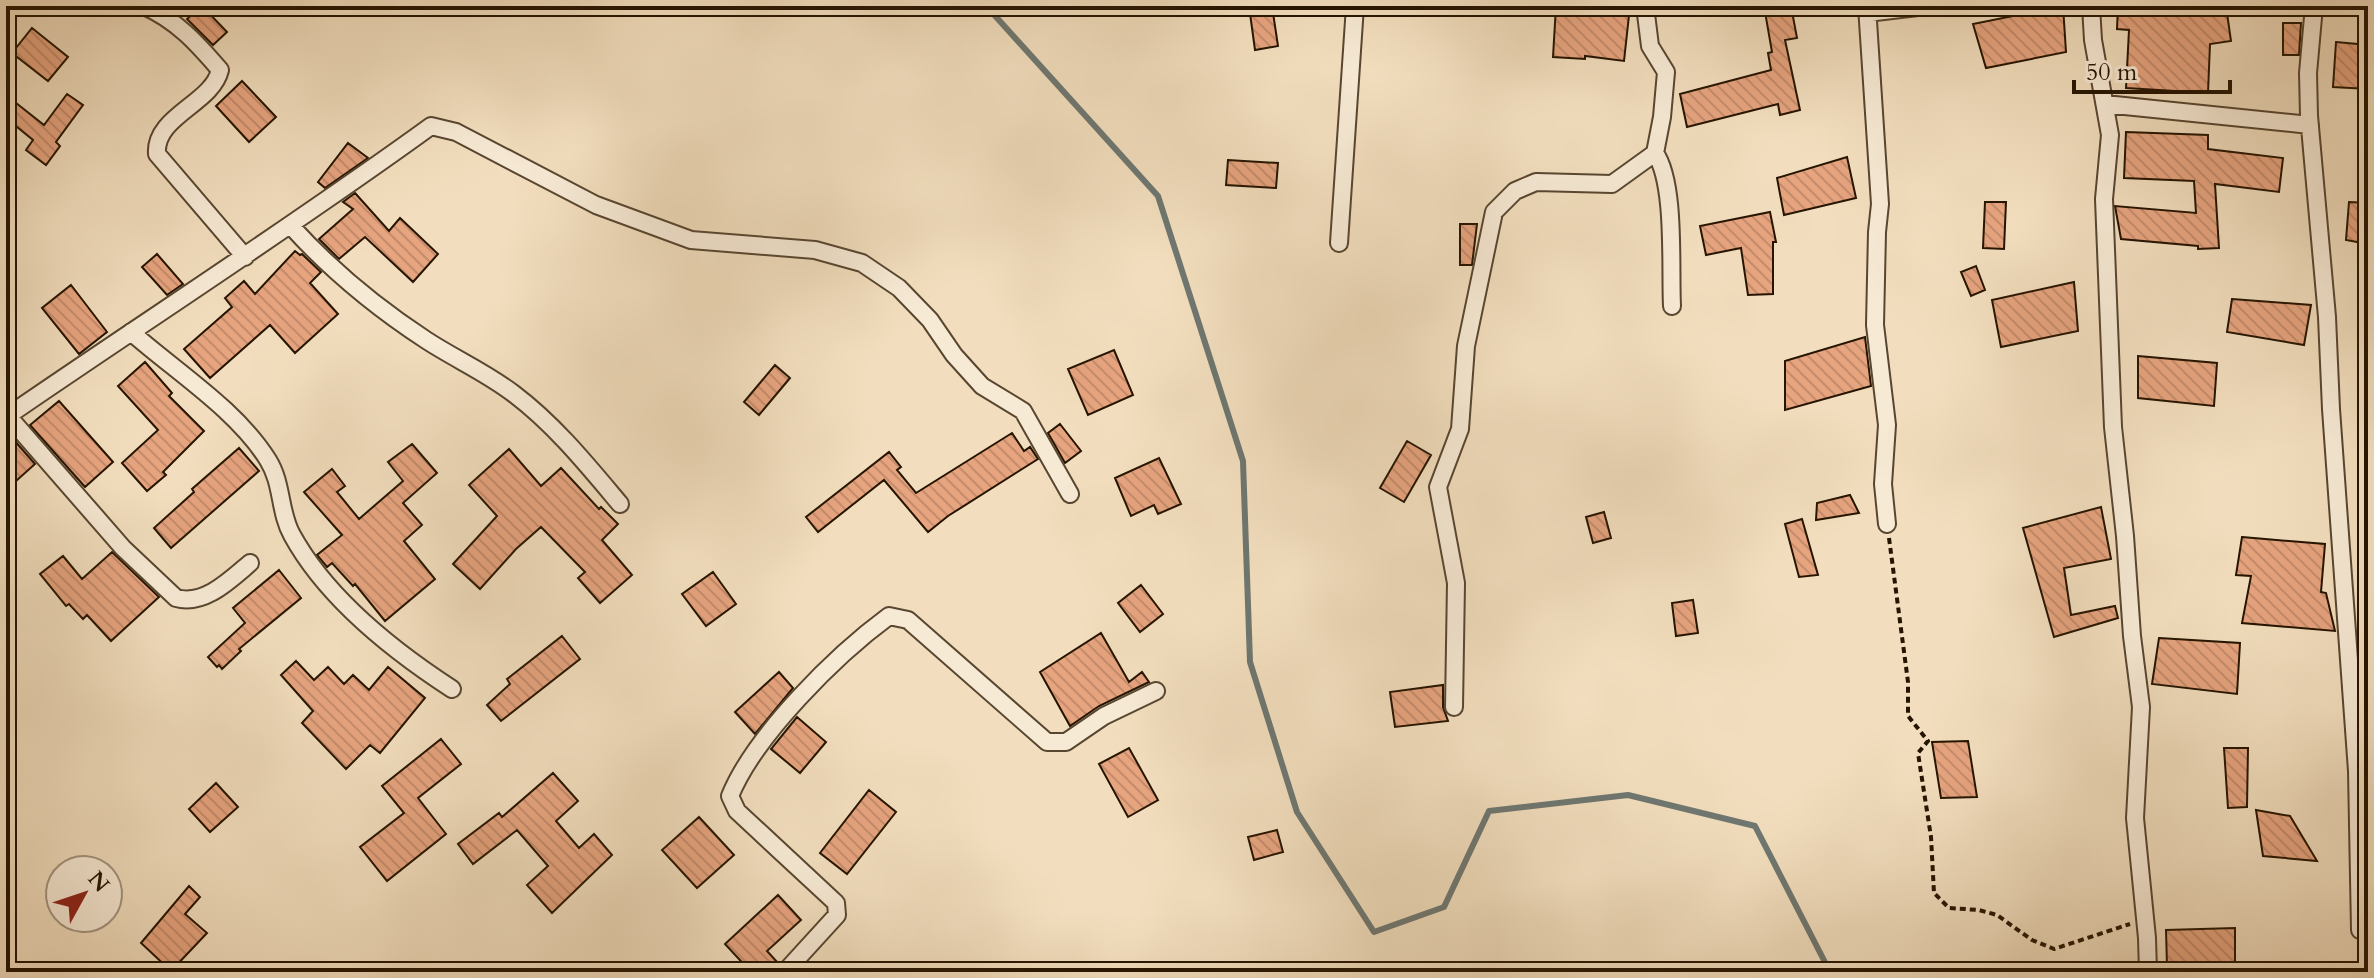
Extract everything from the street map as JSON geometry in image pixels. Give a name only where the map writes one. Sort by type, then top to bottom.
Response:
[{"type":"street","points":[[144,6],[164,15],[192,38],[220,70],[212,84],[162,133],[156,144],[157,154],[245,257]]},
{"type":"street","points":[[1339,243],[1355,6]]},
{"type":"street","points":[[1454,707],[1456,583],[1438,487],[1460,429],[1466,346],[1494,212],[1515,191],[1536,182],[1612,184],[1655,153],[1666,72],[1650,46],[1645,6]]},
{"type":"street","points":[[1887,524],[1883,484],[1887,425],[1875,325],[1880,204],[1867,9],[1926,6]]},
{"type":"street","points":[[2091,6],[2093,40],[2110,135],[2104,199],[2113,427],[2141,707],[2135,818],[2146,919],[2148,972]]},
{"type":"street","points":[[2314,6],[2308,73],[2310,125],[2327,317],[2357,771],[2360,930]]},
{"type":"street","points":[[2105,104],[2310,125]]},
{"type":"street","points":[[250,563],[224,584],[198,599],[186,601],[176,598],[123,548],[7,417],[291,226],[431,126],[456,132],[596,205],[691,240],[815,250],[862,263],[899,288],[930,320],[954,355],[982,386],[1023,411],[1070,494]]},
{"type":"street","points":[[1655,153],[1664,166],[1668,199],[1672,306]]},
{"type":"street","points":[[291,226],[316,254],[409,328],[527,405],[560,435],[620,504]]},
{"type":"street","points":[[131,332],[209,395],[251,438],[279,482],[290,532],[340,599],[377,636],[452,689]]},
{"type":"street","points":[[785,972],[837,915],[836,903],[737,811],[730,796],[735,783],[764,740],[812,685],[873,628],[889,616],[908,620],[1047,742],[1066,742],[1104,716],[1156,691]]},
{"type":"path","points":[[1887,524],[1908,682],[1908,716],[1928,741],[1918,753],[1931,837],[1934,893],[1949,908],[1997,915],[2032,940],[2054,949],[2146,919]]},
{"type":"building","points":[[202,6],[227,32],[213,45],[187,19]]},
{"type":"building","points":[[1249,6],[1272,6],[1278,46],[1255,50]]},
{"type":"building","points":[[1556,6],[1630,6],[1624,61],[1585,56],[1585,59],[1553,57]]},
{"type":"building","points":[[1764,6],[1791,6],[1797,38],[1785,40],[1800,110],[1780,115],[1778,104],[1687,127],[1680,94],[1771,70],[1768,53],[1772,52]]},
{"type":"building","points":[[2063,6],[2066,52],[1986,68],[1973,24]]},
{"type":"building","points":[[2118,6],[2226,6],[2231,41],[2210,44],[2208,93],[2126,88],[2129,30],[2117,29]]},
{"type":"building","points":[[2283,23],[2301,23],[2299,55],[2283,55]]},
{"type":"building","points":[[32,28],[68,57],[48,81],[12,53]]},
{"type":"building","points":[[2336,42],[2368,45],[2368,89],[2333,87]]},
{"type":"building","points":[[242,81],[276,117],[249,142],[216,106]]},
{"type":"building","points":[[67,94],[83,105],[56,142],[60,146],[46,165],[26,150],[33,140],[6,118],[6,95],[44,125]]},
{"type":"building","points":[[2126,132],[2208,135],[2208,149],[2283,158],[2279,192],[2215,184],[2219,248],[2198,249],[2198,246],[2121,239],[2115,206],[2196,213],[2194,181],[2124,178]]},
{"type":"building","points":[[348,143],[368,158],[325,188],[318,182]]},
{"type":"building","points":[[1847,157],[1856,198],[1784,215],[1777,178]]},
{"type":"building","points":[[1228,160],[1278,163],[1276,188],[1226,185]]},
{"type":"building","points":[[355,193],[389,231],[400,218],[438,254],[413,282],[365,237],[339,259],[319,239],[353,209],[343,202]]},
{"type":"building","points":[[1985,202],[2006,202],[2004,249],[1983,248]]},
{"type":"building","points":[[2349,202],[2368,203],[2368,244],[2346,240]]},
{"type":"building","points":[[1770,212],[1776,242],[1773,242],[1773,294],[1748,295],[1741,248],[1706,255],[1700,226]]},
{"type":"building","points":[[1460,224],[1477,224],[1472,265],[1460,265]]},
{"type":"building","points":[[295,251],[321,272],[310,283],[338,314],[295,353],[270,325],[210,378],[184,349],[232,307],[225,298],[244,281],[255,294]]},
{"type":"building","points":[[157,254],[183,284],[167,295],[142,267]]},
{"type":"building","points":[[1976,266],[1985,290],[1971,296],[1961,272]]},
{"type":"building","points":[[2074,282],[2078,331],[2001,347],[1992,300]]},
{"type":"building","points":[[71,285],[107,332],[79,354],[42,308]]},
{"type":"building","points":[[2232,299],[2311,305],[2304,345],[2227,332]]},
{"type":"building","points":[[1865,337],[1871,386],[1785,410],[1785,361]]},
{"type":"building","points":[[1114,350],[1133,395],[1088,415],[1068,369]]},
{"type":"building","points":[[2138,356],[2217,363],[2214,406],[2138,398]]},
{"type":"building","points":[[145,362],[172,393],[169,396],[204,431],[163,472],[166,475],[147,491],[122,463],[158,430],[118,386]]},
{"type":"building","points":[[775,365],[790,378],[759,415],[744,402]]},
{"type":"building","points":[[59,401],[113,462],[85,487],[30,425]]},
{"type":"building","points":[[1060,424],[1081,451],[1065,463],[1048,433]]},
{"type":"building","points":[[1012,433],[1024,451],[1030,447],[1038,459],[928,532],[884,480],[818,532],[806,517],[889,452],[901,467],[897,470],[916,493]]},
{"type":"building","points":[[14,440],[35,464],[6,490],[6,447]]},
{"type":"building","points":[[1407,441],[1431,455],[1404,502],[1380,488]]},
{"type":"building","points":[[412,444],[437,473],[403,503],[422,525],[404,541],[435,579],[385,621],[355,584],[353,586],[332,563],[327,567],[317,555],[342,535],[304,492],[332,469],[345,486],[337,492],[359,519],[403,481],[388,462]]},
{"type":"building","points":[[239,448],[259,471],[171,548],[154,528]]},
{"type":"building","points":[[509,449],[541,486],[561,468],[599,509],[601,507],[618,524],[602,540],[632,575],[600,603],[578,578],[585,572],[541,527],[480,589],[453,564],[497,516],[469,485]]},
{"type":"building","points":[[1159,458],[1181,504],[1158,514],[1154,505],[1131,516],[1115,478]]},
{"type":"building","points":[[1850,495],[1859,513],[1816,520],[1817,503]]},
{"type":"building","points":[[2101,507],[2111,559],[2064,568],[2071,615],[2115,606],[2118,618],[2054,637],[2023,528]]},
{"type":"building","points":[[1604,512],[1611,538],[1593,543],[1586,517]]},
{"type":"building","points":[[1802,519],[1818,575],[1799,577],[1785,524]]},
{"type":"building","points":[[2242,537],[2325,544],[2321,592],[2326,593],[2335,631],[2242,623],[2251,576],[2236,575]]},
{"type":"building","points":[[112,552],[159,597],[111,641],[87,615],[83,619],[69,604],[66,606],[40,574],[63,556],[82,579]]},
{"type":"building","points":[[279,570],[301,598],[239,649],[241,651],[222,669],[219,665],[217,667],[208,657],[245,623],[233,608]]},
{"type":"building","points":[[713,572],[736,604],[706,626],[682,594]]},
{"type":"building","points":[[1141,585],[1163,614],[1140,632],[1118,603]]},
{"type":"building","points":[[1693,600],[1698,633],[1676,636],[1672,603]]},
{"type":"building","points":[[1101,633],[1129,682],[1142,672],[1149,682],[1099,706],[1070,726],[1040,672]]},
{"type":"building","points":[[562,636],[580,659],[501,721],[487,705],[510,684],[507,679]]},
{"type":"building","points":[[2159,638],[2240,643],[2237,694],[2152,684]]},
{"type":"building","points":[[296,661],[314,680],[328,667],[344,684],[353,675],[369,690],[388,667],[425,698],[380,753],[370,745],[346,769],[302,723],[313,711],[281,675]]},
{"type":"building","points":[[779,672],[793,688],[755,734],[735,712]]},
{"type":"building","points":[[1443,685],[1443,707],[1448,721],[1395,727],[1390,692]]},
{"type":"building","points":[[797,717],[826,742],[800,773],[771,749]]},
{"type":"building","points":[[441,739],[461,764],[418,798],[446,834],[387,881],[360,847],[404,813],[382,786]]},
{"type":"building","points":[[1968,741],[1977,797],[1941,798],[1932,742]]},
{"type":"building","points":[[1129,748],[1158,800],[1128,817],[1099,764]]},
{"type":"building","points":[[2224,748],[2248,748],[2247,807],[2228,808]]},
{"type":"building","points":[[553,773],[578,801],[556,821],[579,848],[594,834],[612,855],[552,913],[527,885],[548,866],[517,830],[473,864],[458,844],[499,813],[502,817]]},
{"type":"building","points":[[216,783],[238,807],[210,832],[189,809]]},
{"type":"building","points":[[869,790],[896,812],[847,874],[820,853]]},
{"type":"building","points":[[2256,810],[2290,816],[2317,861],[2263,856]]},
{"type":"building","points":[[699,817],[734,855],[697,888],[662,850]]},
{"type":"building","points":[[1277,830],[1283,852],[1254,860],[1248,837]]},
{"type":"building","points":[[189,886],[200,897],[185,914],[207,933],[171,971],[141,943]]},
{"type":"building","points":[[778,895],[801,920],[767,951],[778,963],[774,972],[751,972],[725,944]]},
{"type":"building","points":[[2235,928],[2235,968],[2167,966],[2166,930]]},
{"type":"waterway","points":[[742,6],[988,8],[1158,196],[1243,461],[1250,662],[1297,812],[1374,932],[1444,907],[1489,811],[1628,795],[1755,826],[1830,972]]}]
